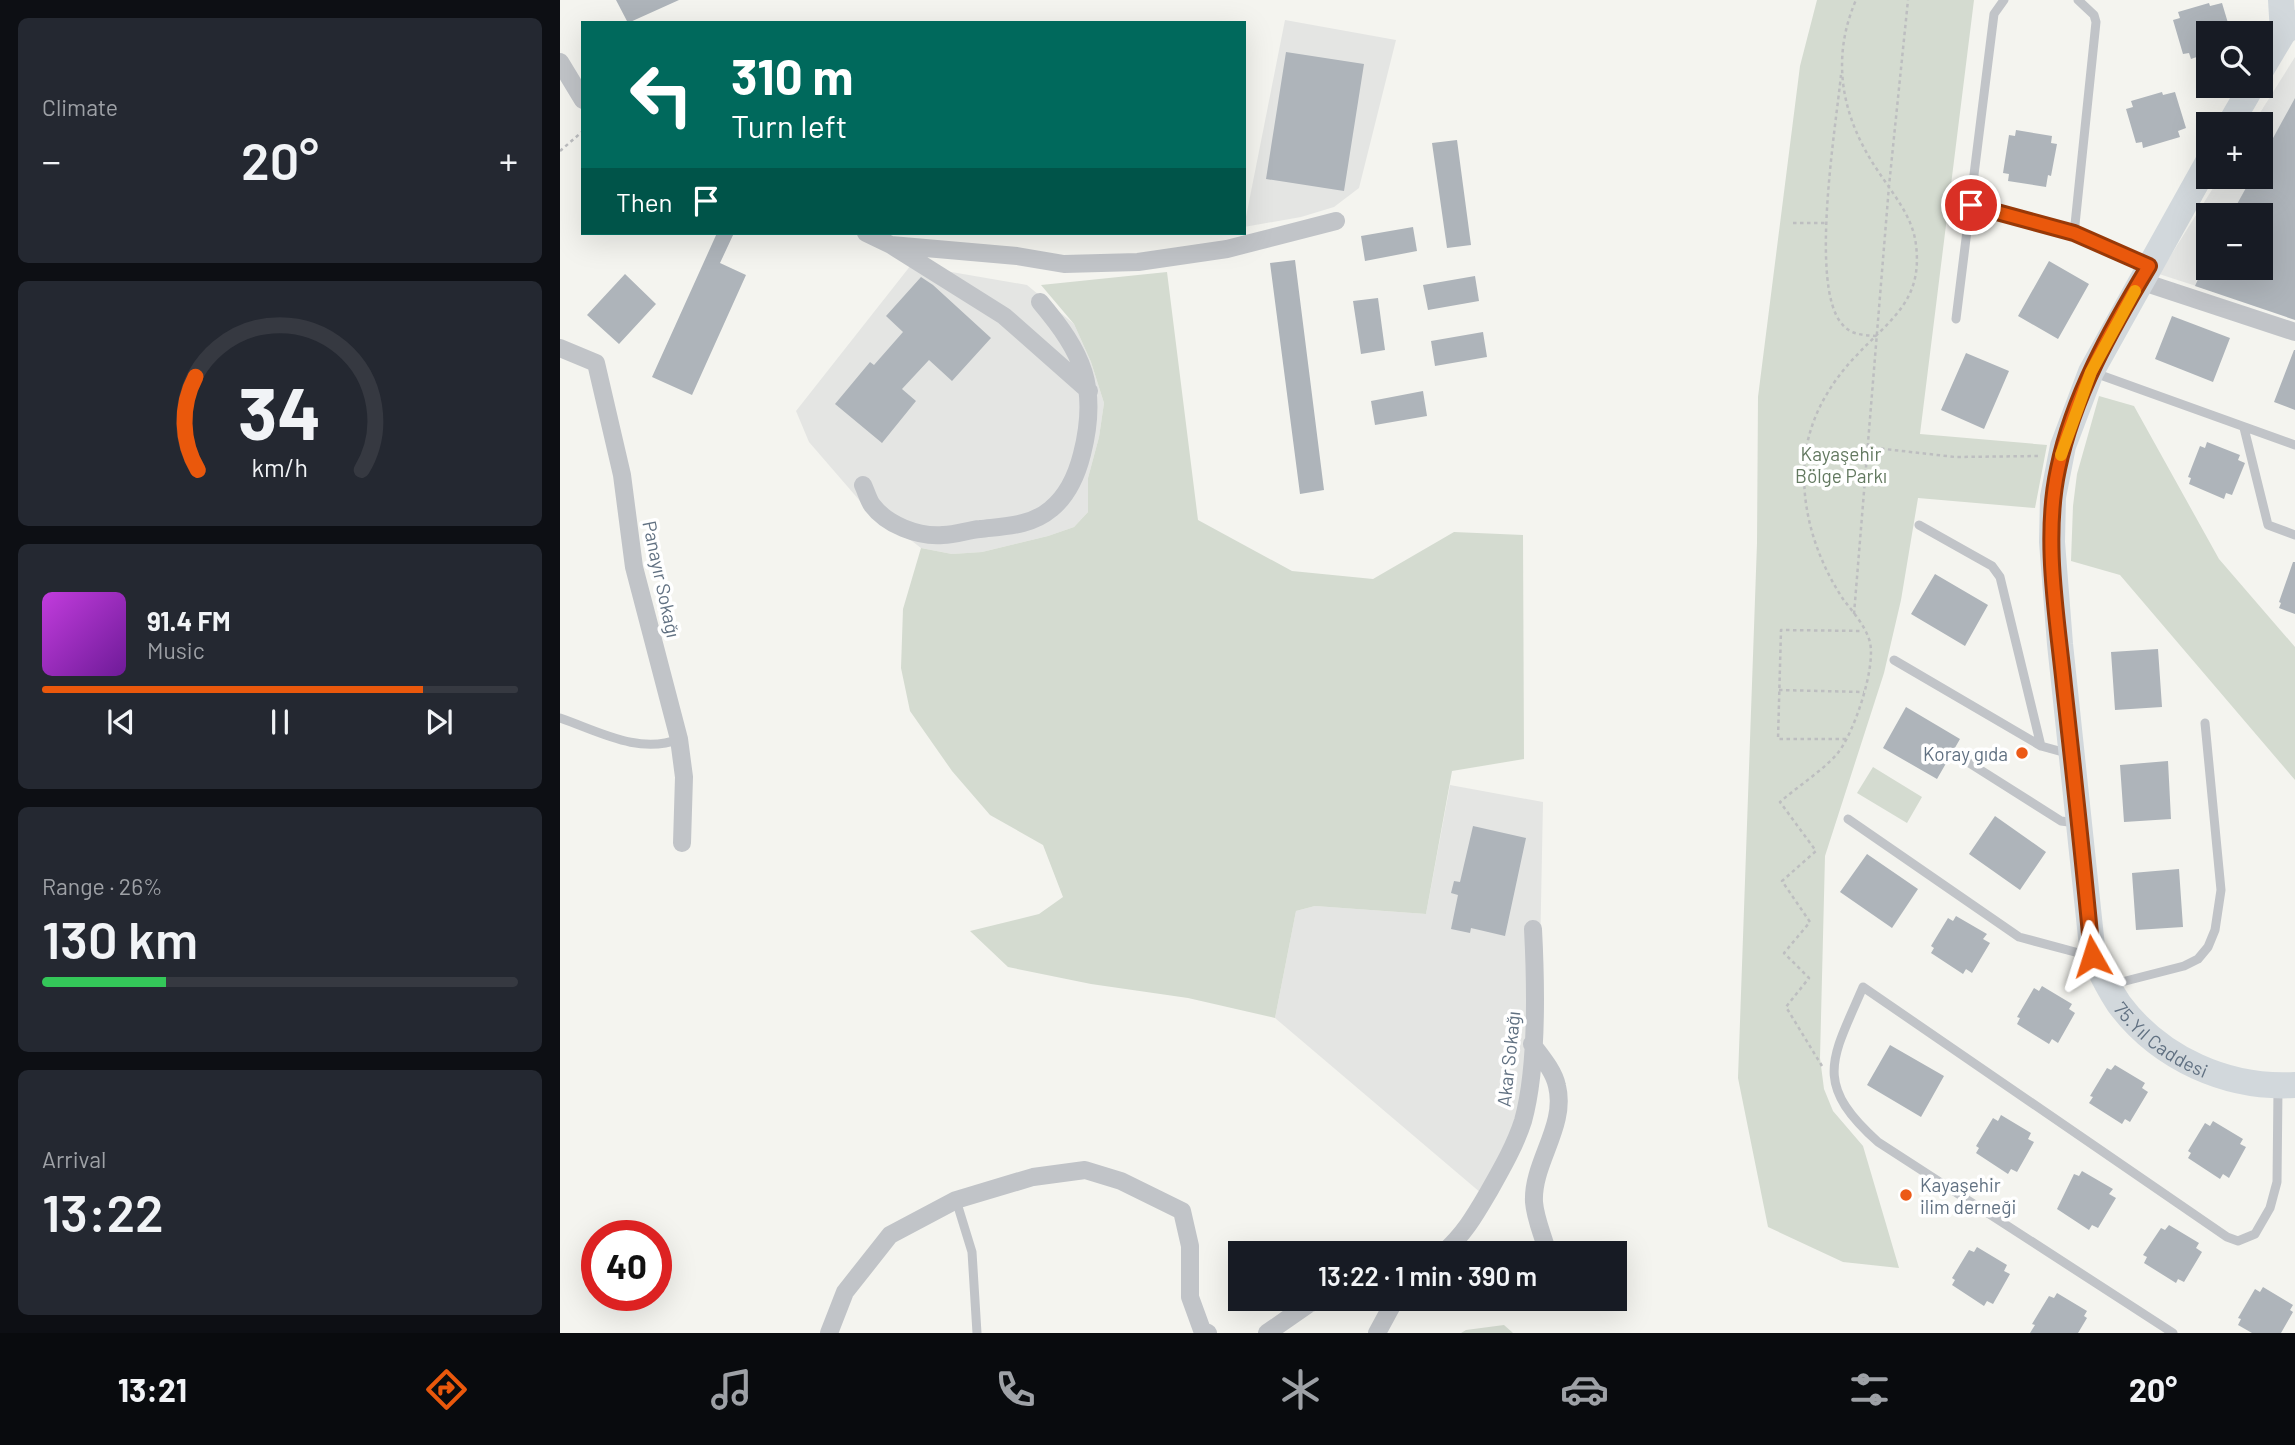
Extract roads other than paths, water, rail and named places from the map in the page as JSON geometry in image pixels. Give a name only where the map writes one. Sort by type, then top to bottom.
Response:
[{"type":"street","points":[[2273,52],[2289,28],[2281,0]]},
{"type":"street","points":[[560,62],[581,97]]},
{"type":"street","name":"75.Yıl Caddesi","points":[[2196,183],[2091,372],[2061,455],[2053,497],[2052,542],[2092,956],[2119,1004],[2140,1028],[2162,1046],[2192,1065],[2244,1083],[2287,1086]]},
{"type":"street","points":[[891,245],[1017,256],[1064,264],[1138,262],[1227,249],[1336,221]]},
{"type":"street","points":[[870,235],[891,245],[1004,316],[1089,391]]},
{"type":"street","points":[[2145,274],[2295,331]]},
{"type":"street","points":[[863,485],[872,504],[886,517],[898,526],[924,534],[944,535],[1031,522],[1052,508],[1067,491],[1079,467],[1090,412],[1089,391],[1075,349],[1041,302]]},
{"type":"street","name":"Panayır Sokağı","points":[[560,348],[596,363],[622,475],[634,567],[679,739],[684,777],[682,843]]},
{"type":"street","name":"Akar Sokağı","points":[[1456,1241],[1463,1234],[1505,1163],[1522,1123],[1529,1092],[1532,1044],[1535,972],[1533,929]]},
{"type":"street","points":[[1532,1044],[1557,1084],[1559,1096],[1551,1143],[1534,1201],[1544,1241]]},
{"type":"street","points":[[829,1333],[845,1292],[890,1235],[956,1200],[1033,1177],[1085,1170],[1121,1181],[1182,1211],[1190,1246],[1191,1297],[1202,1330],[1208,1333]]},
{"type":"street","points":[[1268,1333],[1299,1311]]},
{"type":"street","points":[[1377,1333],[1389,1311]]},
{"type":"lane","points":[[1955,318],[1994,13],[2004,0]]},
{"type":"lane","points":[[2074,233],[2096,22],[2094,15],[2078,0]]},
{"type":"lane","points":[[1971,205],[2074,233],[2145,274]]},
{"type":"lane","points":[[2091,372],[2295,445]]},
{"type":"lane","points":[[2244,428],[2269,525],[2295,535]]},
{"type":"lane","points":[[1919,525],[1992,566],[2000,577],[2041,746]]},
{"type":"lane","points":[[1894,660],[2041,746],[2072,754]]},
{"type":"lane","points":[[560,718],[638,744],[657,745],[679,739]]},
{"type":"lane","points":[[2108,985],[2185,966],[2198,959],[2208,947],[2215,930],[2221,890],[2205,723]]},
{"type":"lane","points":[[1963,759],[2061,821],[2079,823]]},
{"type":"lane","points":[[1848,819],[2019,937],[2092,956]]},
{"type":"lane","points":[[2173,1333],[1878,1142],[1854,1121],[1835,1087],[1834,1066],[1837,1047],[1863,987],[2227,1237],[2238,1241],[2255,1234],[2270,1208],[2277,1182],[2287,1086]]},
{"type":"lane","points":[[956,1200],[972,1252],[977,1333]]},
{"type":"place","name":"Koray gıda","points":[[2022,753]]},
{"type":"place","name":"Kayaşehir ilim derneği","points":[[1906,1195]]},
{"type":"park label","name":"Kayaşehir Bölge Parkı","points":[[1841,464]]}]
